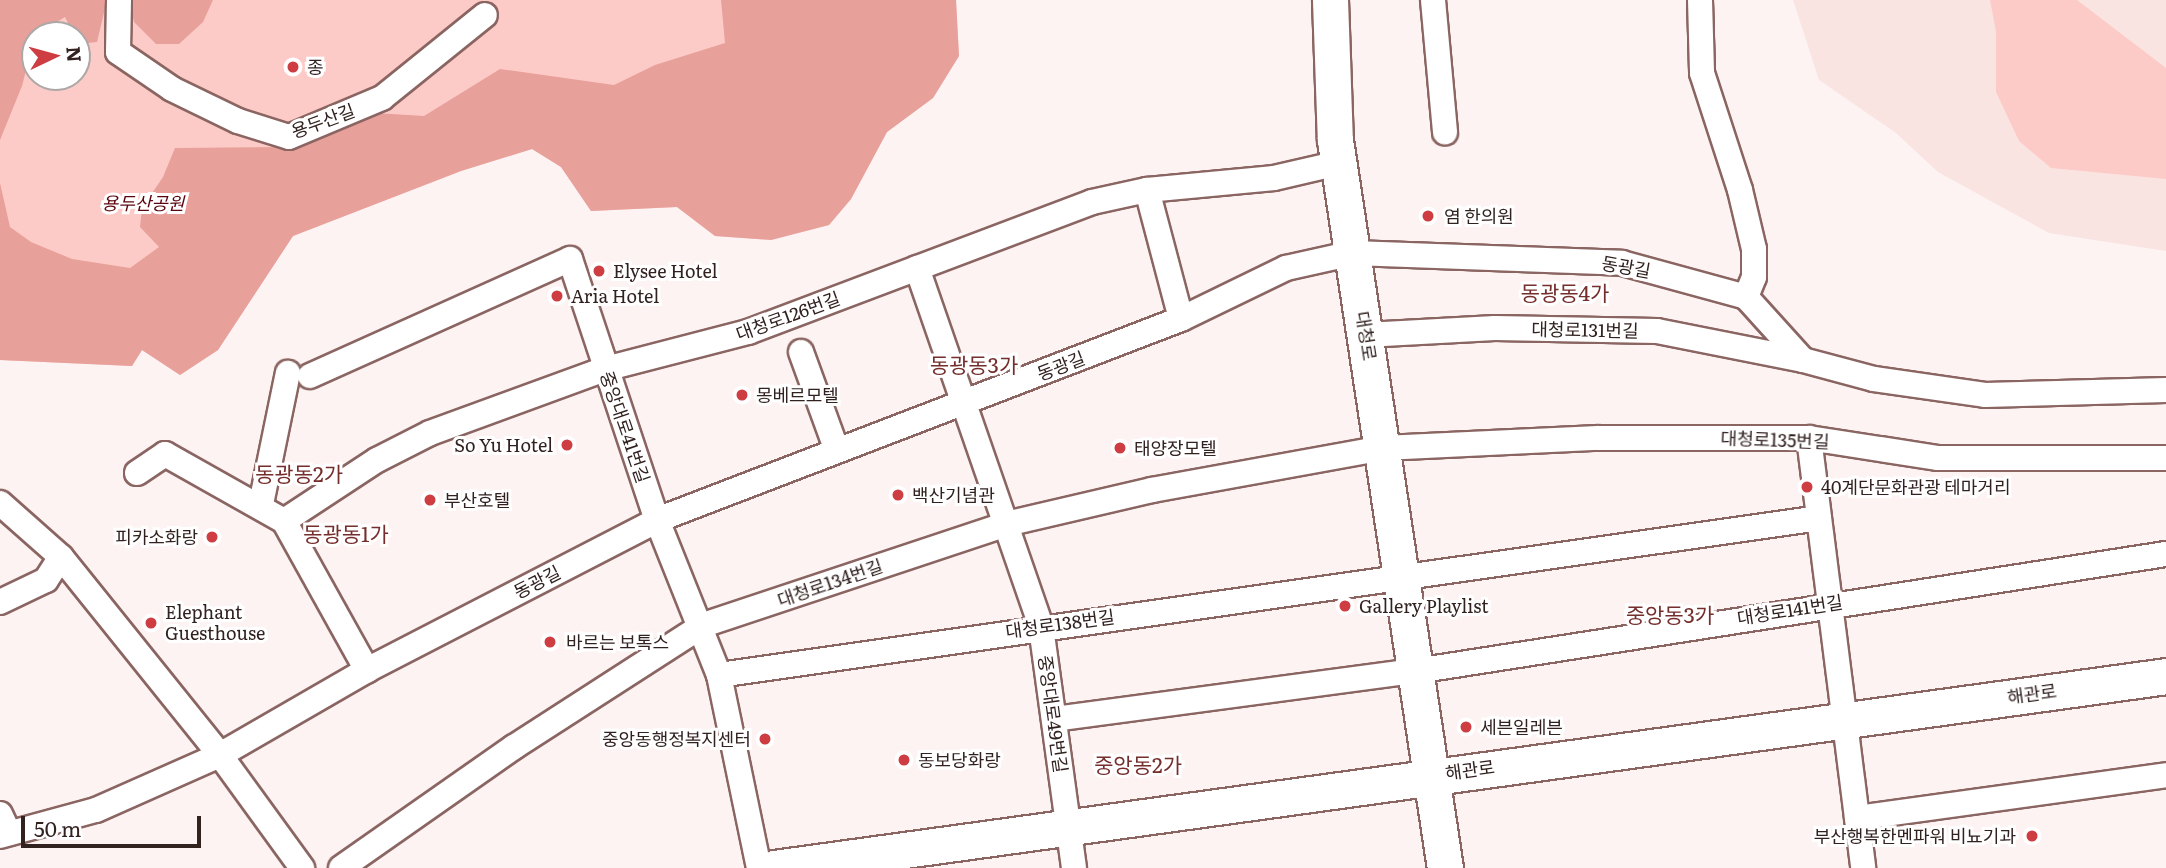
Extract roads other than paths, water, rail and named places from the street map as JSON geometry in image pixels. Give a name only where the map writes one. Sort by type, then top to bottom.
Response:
[{"type":"main road","name":"대청로","points":[[1330,0],[1339,163],[1444,868]]},
{"type":"main road","name":"해관로","points":[[774,868],[1070,829],[1431,775],[2166,676]]},
{"type":"street","name":"용두산길","points":[[119,0],[118,51],[172,89],[238,121],[289,137],[382,98],[485,15]]},
{"type":"street","points":[[1433,0],[1445,132]]},
{"type":"street","points":[[1700,0],[1702,73],[1737,177],[1754,249],[1754,277],[1746,297],[1802,360],[1874,379],[1985,395],[2166,390]]},
{"type":"street","name":"대청로126번길","points":[[284,521],[377,460],[430,433],[605,369],[748,332],[1092,202],[1147,190],[1274,178],[1339,163]]},
{"type":"street","points":[[1147,190],[1181,319]]},
{"type":"street","name":"동광길","points":[[3,827],[96,810],[220,755],[367,670],[657,520],[1181,319],[1286,268],[1353,253],[1622,263],[1746,297]]},
{"type":"street","name":"중앙대로41번길","points":[[261,505],[299,374],[570,259],[657,520],[703,625],[719,675],[759,868]]},
{"type":"street","name":"중앙대로49번길","points":[[917,268],[1041,627],[1074,868]]},
{"type":"street","name":"대청로131번길","points":[[1365,335],[1494,328],[1657,331],[1802,360]]},
{"type":"street","points":[[800,352],[837,451]]},
{"type":"street","name":"대청로135번길","points":[[1382,448],[1598,438],[1808,438],[1938,458],[2166,458]]},
{"type":"street","points":[[1808,438],[1863,868]]},
{"type":"street","name":"대청로134번길","points":[[341,868],[514,747],[703,625],[1006,524],[1152,490],[1382,448]]},
{"type":"street","points":[[137,473],[165,454],[261,505],[284,521],[367,670]]},
{"type":"street","points":[[0,503],[61,557],[220,755],[302,868]]},
{"type":"street","name":"대청로138번길","points":[[719,675],[1819,518]]},
{"type":"street","name":"대청로141번길","points":[[1416,671],[1830,604],[2166,554]]},
{"type":"street","points":[[0,602],[46,580],[61,557]]},
{"type":"street","points":[[1054,719],[1416,671]]},
{"type":"street","points":[[1857,818],[2166,775]]},
{"type":"place","name":"종","points":[[293,67]]},
{"type":"place","name":"염 한의원","points":[[1428,216]]},
{"type":"place","name":"Elysee Hotel","points":[[599,271]]},
{"type":"place","name":"Aria Hotel","points":[[557,296]]},
{"type":"place","name":"몽베르모텔","points":[[742,395]]},
{"type":"place","name":"So Yu Hotel","points":[[567,445]]},
{"type":"place","name":"태양장모텔","points":[[1120,448]]},
{"type":"place","name":"40계단문화관광 테마거리","points":[[1807,487]]},
{"type":"place","name":"백산기념관","points":[[898,495]]},
{"type":"place","name":"부산호텔","points":[[430,500]]},
{"type":"place","name":"피카소화랑","points":[[212,537]]},
{"type":"place","name":"Gallery Playlist","points":[[1345,606]]},
{"type":"place","name":"Elephant Guesthouse","points":[[151,623]]},
{"type":"place","name":"바르는 보톡스","points":[[550,642]]},
{"type":"place","name":"세븐일레븐","points":[[1466,727]]},
{"type":"place","name":"중앙동행정복지센터","points":[[765,739]]},
{"type":"place","name":"동보당화랑","points":[[904,760]]},
{"type":"place","name":"부산행복한멘파워 비뇨기과","points":[[2032,836]]},
{"type":"district","name":"동광동4가","points":[[1565,292]]},
{"type":"district","name":"동광동3가","points":[[974,364]]},
{"type":"district","name":"동광동2가","points":[[299,473]]},
{"type":"district","name":"동광동1가","points":[[346,533]]},
{"type":"district","name":"중앙동3가","points":[[1670,614]]},
{"type":"district","name":"중앙동2가","points":[[1138,764]]},
{"type":"park label","name":"용두산공원","points":[[143,203]]}]
